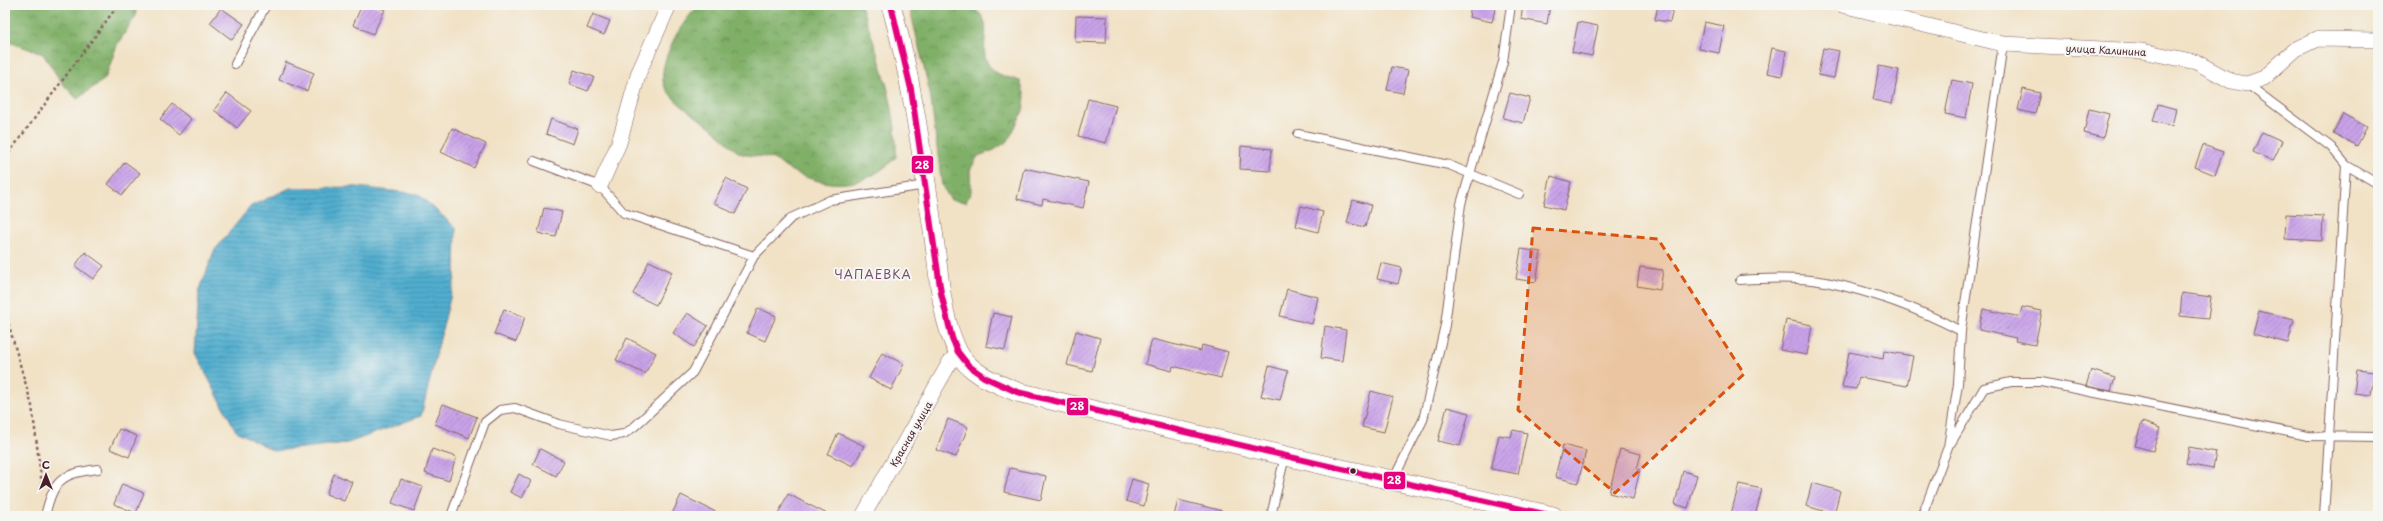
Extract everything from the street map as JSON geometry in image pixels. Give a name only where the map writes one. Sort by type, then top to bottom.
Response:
[{"type":"street","points":[[600,186],[619,143],[639,72],[669,5]]},
{"type":"street","points":[[891,5],[902,45],[944,303],[958,352],[970,368],[989,380],[1017,392],[1285,456],[1553,516]]},
{"type":"street","name":"улица Калинина","points":[[1842,5],[2003,44],[2142,51],[2196,62],[2231,81],[2247,84]]},
{"type":"street","points":[[2247,84],[2264,78],[2296,49],[2317,38],[2378,40]]},
{"type":"street","name":"Красная улица","points":[[862,516],[931,399],[950,362],[958,352]]},
{"type":"lane","points":[[236,64],[266,5]]},
{"type":"lane","points":[[1392,480],[1423,420],[1445,325],[1461,204],[1468,174],[1504,62],[1511,5]]},
{"type":"lane","points":[[1948,447],[1958,384],[1961,331],[2003,44]]},
{"type":"lane","points":[[2247,84],[2331,147],[2346,165],[2378,184]]},
{"type":"lane","points":[[1298,134],[1449,165],[1519,194]]},
{"type":"lane","points":[[534,161],[600,186],[624,213],[754,256]]},
{"type":"lane","points":[[2324,516],[2346,165]]},
{"type":"lane","points":[[451,516],[485,422],[500,410],[515,408],[559,424],[611,436],[624,434],[634,427],[693,372],[754,256],[791,218],[830,200],[926,185]]},
{"type":"lane","points":[[1740,280],[1772,278],[1825,282],[1920,310],[1961,331]]},
{"type":"lane","points":[[1922,516],[1948,447],[1984,388],[2011,382],[2040,382],[2308,436],[2378,437]]},
{"type":"lane","points":[[1270,516],[1285,456]]},
{"type":"lane","points":[[45,516],[53,488],[72,472],[98,469]]},
{"type":"path","points":[[5,165],[9,153],[115,9],[115,5]]},
{"type":"path","points":[[5,312],[32,406],[45,516]]},
{"type":"highlighted area","points":[[1533,228],[1658,239],[1744,374],[1615,493],[1518,410]]},
{"type":"green space","points":[[959,4],[976,10],[983,17],[985,25],[986,61],[992,69],[998,73],[1020,81],[1025,96],[1023,111],[1008,141],[994,150],[978,156],[970,170],[971,192],[966,202],[951,200],[942,186],[930,93],[909,5]]},
{"type":"green space","points":[[5,5],[137,5],[135,17],[117,45],[105,79],[77,99],[62,83],[43,54],[9,42],[5,44]]},
{"type":"green space","points":[[701,5],[861,5],[880,61],[890,99],[894,118],[896,157],[872,176],[858,181],[831,183],[817,181],[803,176],[786,168],[773,159],[744,154],[737,151],[718,133],[675,100],[665,87],[663,78],[664,67],[672,42],[687,19]]},
{"type":"water","points":[[357,187],[418,194],[456,228],[455,278],[421,416],[348,443],[274,451],[236,431],[195,353],[199,292],[214,251],[251,206],[290,188]]},
{"type":"building","points":[[362,5],[374,5],[385,10],[373,34],[353,25]]},
{"type":"building","points":[[1471,5],[1496,5],[1492,22],[1469,17]]},
{"type":"building","points":[[1523,5],[1550,5],[1547,24],[1521,19]]},
{"type":"building","points":[[1658,5],[1674,5],[1670,22],[1655,20]]},
{"type":"building","points":[[221,8],[244,24],[232,40],[210,23]]},
{"type":"building","points":[[593,14],[610,21],[604,35],[587,28]]},
{"type":"building","points":[[1076,16],[1107,17],[1106,43],[1075,42]]},
{"type":"building","points":[[1578,22],[1598,26],[1592,56],[1572,52]]},
{"type":"building","points":[[1704,22],[1724,26],[1719,53],[1699,49]]},
{"type":"building","points":[[1772,48],[1786,51],[1782,76],[1767,73]]},
{"type":"building","points":[[1823,48],[1839,51],[1834,78],[1818,75]]},
{"type":"building","points":[[286,62],[314,73],[307,91],[279,80]]},
{"type":"building","points":[[1879,66],[1899,70],[1892,104],[1873,100]]},
{"type":"building","points":[[1392,67],[1408,70],[1403,93],[1387,90]]},
{"type":"building","points":[[574,70],[594,77],[588,91],[569,84]]},
{"type":"building","points":[[1952,80],[1972,84],[1966,118],[1945,114]]},
{"type":"building","points":[[2023,89],[2040,93],[2035,114],[2018,110]]},
{"type":"building","points":[[227,93],[251,111],[237,128],[214,110]]},
{"type":"building","points":[[1510,93],[1530,98],[1523,123],[1503,118]]},
{"type":"building","points":[[1088,99],[1116,106],[1106,143],[1078,136]]},
{"type":"building","points":[[172,104],[191,119],[179,135],[160,119]]},
{"type":"building","points":[[2158,104],[2176,109],[2172,126],[2153,121]]},
{"type":"building","points":[[2089,109],[2109,114],[2103,138],[2084,133]]},
{"type":"building","points":[[2343,114],[2367,127],[2357,146],[2333,133]]},
{"type":"building","points":[[551,119],[578,129],[573,144],[546,134]]},
{"type":"building","points":[[452,128],[486,144],[474,168],[441,152]]},
{"type":"building","points":[[2262,132],[2282,141],[2273,161],[2253,152]]},
{"type":"building","points":[[2203,145],[2223,152],[2215,175],[2195,167]]},
{"type":"building","points":[[1241,146],[1272,149],[1270,171],[1240,169]]},
{"type":"building","points":[[125,162],[140,173],[122,195],[108,184]]},
{"type":"building","points":[[1024,168],[1089,182],[1083,208],[1043,199],[1042,205],[1017,199]]},
{"type":"building","points":[[1551,176],[1571,182],[1564,210],[1544,205]]},
{"type":"building","points":[[726,178],[747,189],[735,214],[714,203]]},
{"type":"building","points":[[1353,200],[1371,205],[1365,227],[1347,223]]},
{"type":"building","points":[[1301,206],[1323,212],[1318,232],[1296,226]]},
{"type":"building","points":[[544,208],[562,212],[556,237],[538,233]]},
{"type":"building","points":[[2286,214],[2323,216],[2322,241],[2285,239]]},
{"type":"building","points":[[1521,249],[1541,252],[1536,282],[1516,279]]},
{"type":"building","points":[[85,252],[104,266],[93,279],[75,266]]},
{"type":"building","points":[[649,261],[672,272],[656,305],[633,294]]},
{"type":"building","points":[[1381,263],[1402,268],[1398,284],[1377,279]]},
{"type":"building","points":[[1640,267],[1663,270],[1660,290],[1637,286]]},
{"type":"building","points":[[1287,289],[1318,297],[1312,324],[1280,316]]},
{"type":"building","points":[[2182,293],[2211,297],[2208,319],[2180,316]]},
{"type":"building","points":[[2022,307],[2042,311],[2035,345],[2015,341],[2016,338],[1979,330],[1983,309],[2020,317]]},
{"type":"building","points":[[758,308],[776,316],[765,341],[747,333]]},
{"type":"building","points":[[504,309],[525,317],[516,342],[494,334]]},
{"type":"building","points":[[2259,311],[2294,320],[2288,343],[2253,334]]},
{"type":"building","points":[[687,313],[708,326],[694,347],[673,333]]},
{"type":"building","points":[[993,313],[1012,317],[1005,350],[986,346]]},
{"type":"building","points":[[1786,320],[1812,325],[1807,355],[1780,350]]},
{"type":"building","points":[[1325,326],[1346,330],[1342,361],[1321,358]]},
{"type":"building","points":[[1076,331],[1100,338],[1092,371],[1067,365]]},
{"type":"building","points":[[627,338],[656,353],[645,374],[616,360]]},
{"type":"building","points":[[1152,339],[1201,351],[1202,345],[1228,352],[1221,378],[1173,366],[1172,371],[1145,364]]},
{"type":"building","points":[[1884,351],[1913,356],[1907,386],[1859,377],[1856,389],[1842,387],[1849,352],[1883,359]]},
{"type":"building","points":[[882,353],[904,364],[891,390],[869,378]]},
{"type":"building","points":[[1269,366],[1288,371],[1280,400],[1261,396]]},
{"type":"building","points":[[2091,370],[2115,378],[2111,391],[2086,386]]},
{"type":"building","points":[[2357,370],[2374,372],[2371,395],[2354,393]]},
{"type":"building","points":[[1371,391],[1393,397],[1384,432],[1362,427]]},
{"type":"building","points":[[443,404],[477,417],[469,438],[435,424]]},
{"type":"building","points":[[1447,407],[1469,413],[1460,446],[1438,441]]},
{"type":"building","points":[[948,419],[968,427],[956,457],[936,450]]},
{"type":"building","points":[[2142,422],[2160,428],[2153,451],[2135,446]]},
{"type":"building","points":[[119,429],[137,436],[129,457],[110,449]]},
{"type":"building","points":[[1513,430],[1527,433],[1518,474],[1491,469],[1499,435],[1511,437]]},
{"type":"building","points":[[838,433],[864,446],[853,466],[828,454]]},
{"type":"building","points":[[1563,445],[1586,451],[1578,483],[1555,477]]},
{"type":"building","points":[[2189,447],[2216,452],[2213,469],[2186,464]]},
{"type":"building","points":[[432,449],[456,457],[449,481],[425,473]]},
{"type":"building","points":[[540,449],[564,461],[556,476],[533,464]]},
{"type":"building","points":[[1620,449],[1641,454],[1637,469],[1640,470],[1633,499],[1609,493]]},
{"type":"building","points":[[1010,468],[1046,476],[1041,500],[1004,492]]},
{"type":"building","points":[[1683,471],[1697,475],[1688,508],[1675,504]]},
{"type":"building","points":[[334,474],[352,482],[344,501],[326,494]]},
{"type":"building","points":[[519,474],[531,481],[522,498],[510,492]]},
{"type":"building","points":[[401,479],[423,487],[414,511],[392,503]]},
{"type":"building","points":[[1132,479],[1149,484],[1144,506],[1126,501]]},
{"type":"building","points":[[1812,483],[1840,491],[1834,514],[1806,506]]},
{"type":"building","points":[[122,484],[144,493],[136,513],[114,504]]},
{"type":"building","points":[[1739,484],[1762,489],[1755,516],[1731,514]]},
{"type":"building","points":[[788,494],[831,516],[777,516]]},
{"type":"building","points":[[681,495],[724,516],[671,516]]},
{"type":"building","points":[[1178,500],[1223,511],[1223,516],[1174,516]]},
{"type":"transit line","name":"28","points":[[891,5],[911,89],[941,293],[952,338],[958,352],[969,366],[984,377],[1017,392],[1324,465],[1553,516]]},
{"type":"district","name":"ЧАПАЕВКА","points":[[873,275]]}]
